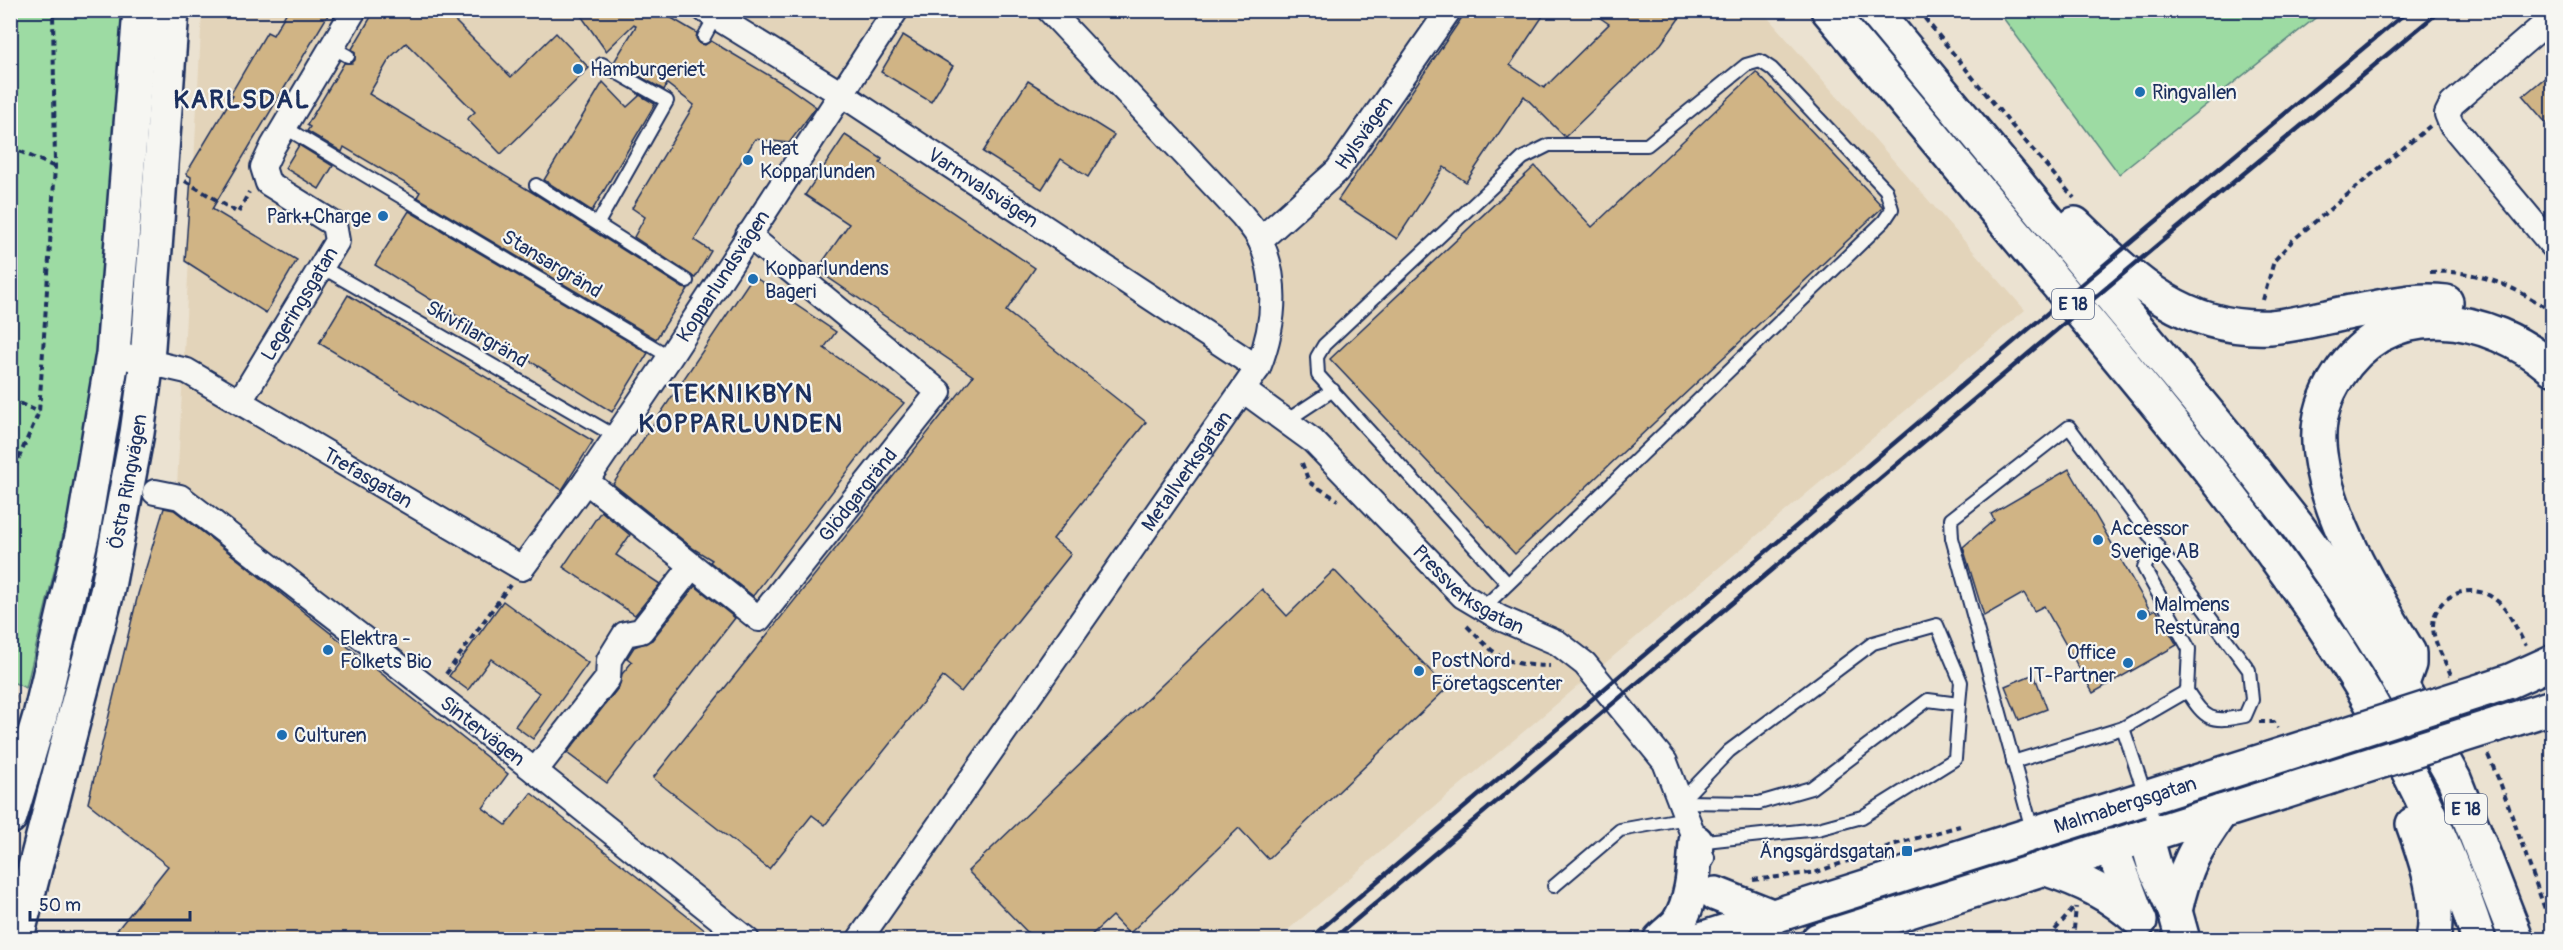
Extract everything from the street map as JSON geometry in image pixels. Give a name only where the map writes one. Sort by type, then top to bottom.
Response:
[{"type":"main road","name":"Östra Ringvägen","points":[[10,817],[40,716],[83,532],[113,354],[140,10]]},
{"type":"main road","name":"Östra Ringvägen","points":[[16,939],[107,592],[136,433],[147,361],[171,10]]},
{"type":"main road","name":"E 18","points":[[1828,10],[2150,396],[2260,534],[2324,625],[2358,677],[2419,793],[2450,862],[2479,939]]},
{"type":"main road","name":"E 18","points":[[1874,10],[2226,435],[2298,527],[2343,591],[2401,685],[2454,779],[2517,939]]},
{"type":"main road","name":"E 18","points":[[2032,199],[2068,217],[2100,248],[2159,297],[2177,309],[2217,323],[2272,327],[2389,304],[2435,301],[2469,305],[2506,315],[2529,326],[2553,343]]},
{"type":"main road","points":[[2401,685],[2409,664],[2409,653],[2371,590],[2339,519],[2323,474],[2319,453],[2319,423],[2328,391],[2346,363],[2364,345],[2376,337],[2403,326],[2443,320],[2475,325],[2499,334],[2532,351],[2553,369]]},
{"type":"main road","name":"Malmabergsgatan","points":[[1698,939],[1732,936],[1774,917],[2510,681],[2553,662]]},
{"type":"main road","name":"Malmabergsgatan","points":[[1818,939],[2553,707]]},
{"type":"main road","name":"E 18","points":[[2419,793],[2412,821],[2424,854],[2433,891],[2433,939]]},
{"type":"main road","points":[[2140,801],[2152,834],[2155,868],[2179,925]]},
{"type":"main road","points":[[2179,925],[2181,883],[2192,853],[2221,812]]},
{"type":"main road","points":[[2099,814],[2145,930]]},
{"type":"main road","points":[[1660,939],[1678,923],[1692,884],[1688,821]]},
{"type":"main road","points":[[2044,868],[2093,886],[2118,901],[2145,930]]},
{"type":"main road","points":[[1716,894],[1774,917]]},
{"type":"street","points":[[263,167],[284,127],[340,52],[354,10]]},
{"type":"street","name":"Kopparlundsvägen","points":[[586,480],[843,95],[896,10]]},
{"type":"street","name":"Metallverksgatan","points":[[859,939],[1243,390],[1258,368],[1268,342],[1273,312],[1270,269],[1260,240],[1242,215],[1049,10]]},
{"type":"street","name":"Hylsvägen","points":[[1260,240],[1337,171],[1449,10]]},
{"type":"street","points":[[2553,18],[2452,104],[2447,114],[2451,124],[2553,245]]},
{"type":"street","name":"Varmvalsvägen","points":[[708,21],[843,95],[1258,368]]},
{"type":"street","name":"Legeringsgatan","points":[[240,401],[337,241],[334,224],[268,183],[263,167]]},
{"type":"street","name":"Glödgargränd","points":[[586,480],[759,619],[939,392],[748,235]]},
{"type":"street","name":"Trefasgatan","points":[[113,354],[187,371],[522,568]]},
{"type":"street","name":"Pressverksgatan","points":[[1243,390],[1313,441],[1463,596],[1500,618],[1558,643],[1585,664],[1665,762],[1732,936]]},
{"type":"street","points":[[522,568],[586,480]]},
{"type":"street","name":"Sintervägen","points":[[155,492],[180,497],[535,771],[747,939]]},
{"type":"street","points":[[535,771],[608,678],[609,660],[625,634],[641,631],[692,566]]},
{"type":"lane","points":[[1483,608],[1508,584],[1884,221],[1892,209],[1886,190],[1772,69],[1760,61],[1746,64],[1647,145],[1549,146],[1523,159],[1324,345],[1317,357],[1318,375],[1508,584]]},
{"type":"lane","points":[[598,223],[667,101],[602,64]]},
{"type":"lane","name":"Stansargränd","points":[[284,127],[670,357]]},
{"type":"lane","points":[[536,184],[687,281]]},
{"type":"lane","name":"Skivfilargränd","points":[[320,266],[615,436]]},
{"type":"lane","points":[[1286,421],[1333,390]]},
{"type":"lane","points":[[2033,834],[1952,538],[1951,519],[2069,427],[2157,545],[2249,670],[2252,700],[2245,716],[2222,721],[2203,714],[2187,691],[2189,649],[2144,568],[2157,545]]},
{"type":"lane","points":[[1937,625],[1961,682],[1955,759],[1862,816],[1818,829],[1688,821],[1730,751],[1873,643],[1937,625]]},
{"type":"lane","points":[[2013,762],[2123,728],[2187,691]]},
{"type":"lane","points":[[1554,885],[1620,830],[1688,821],[1810,788],[1928,700],[1959,704]]},
{"type":"lane","points":[[2123,728],[2140,801]]},
{"type":"path","points":[[10,478],[39,412],[55,167],[54,10]]},
{"type":"path","points":[[1918,10],[2008,122],[2079,204]]},
{"type":"path","points":[[2262,301],[2274,261],[2293,240],[2447,114]]},
{"type":"path","points":[[10,147],[55,167]]},
{"type":"path","points":[[180,177],[238,213],[263,167]]},
{"type":"path","points":[[10,399],[39,412]]},
{"type":"path","points":[[1301,461],[1309,482],[1329,496],[1347,502]]},
{"type":"path","points":[[441,681],[522,568]]},
{"type":"path","points":[[1460,618],[1492,652],[1500,657],[1525,666],[1556,667]]},
{"type":"path","points":[[10,711],[16,689]]},
{"type":"path","points":[[2245,716],[2254,721],[2274,722],[2281,735]]},
{"type":"path","points":[[2052,939],[2055,930],[2079,900]]},
{"type":"path","points":[[2073,939],[2076,906]]},
{"type":"shaded area","points":[[202,11],[1762,11],[2025,310],[1277,939],[726,939],[177,486]]},
{"type":"green space","points":[[10,11],[126,11],[107,278],[87,435],[26,688],[10,681]]},
{"type":"green space","name":"Ringvallen","points":[[1998,11],[2324,11],[2119,174]]},
{"type":"building","points":[[288,10],[331,10],[212,209],[297,260],[266,313],[185,261],[191,177],[186,174],[233,96],[230,95],[267,32],[273,35]]},
{"type":"building","points":[[375,10],[444,10],[511,77],[556,33],[589,68],[501,154],[467,119],[475,112],[406,43],[390,58],[369,94],[688,289],[656,339],[417,197],[420,192],[344,147],[342,152],[307,131],[310,127],[307,125],[344,63],[352,63],[355,60],[355,52],[352,49]]},
{"type":"building","points":[[577,10],[658,10],[697,33],[696,38],[700,44],[705,45],[711,41],[785,85],[816,107],[789,143],[755,139],[694,240],[711,251],[695,278],[634,237],[645,217],[632,208],[694,105],[667,84],[664,90],[614,62],[636,26],[634,24],[606,51]]},
{"type":"building","points":[[1467,10],[1547,10],[1510,65],[1544,88],[1609,24],[1589,10],[1685,10],[1661,44],[1565,137],[1524,96],[1466,182],[1444,167],[1397,239],[1338,200]]},
{"type":"building","points":[[903,35],[953,66],[931,102],[881,72]]},
{"type":"building","points":[[2553,71],[2553,131],[2523,96]]},
{"type":"building","points":[[1756,72],[1883,207],[1515,554],[1330,359],[1535,166],[1592,227]]},
{"type":"building","points":[[1028,81],[1114,135],[1088,177],[1061,159],[1042,189],[983,152]]},
{"type":"building","points":[[603,82],[627,107],[639,96],[638,94],[655,104],[592,211],[544,180]]},
{"type":"building","points":[[845,135],[882,159],[880,163],[1035,268],[1006,311],[1146,422],[1053,539],[1071,554],[961,692],[943,677],[825,825],[812,815],[769,869],[653,778],[973,376],[817,270],[849,224],[805,195]]},
{"type":"building","points":[[299,145],[333,166],[319,189],[285,168]]},
{"type":"building","points":[[409,211],[648,353],[612,412],[375,265]]},
{"type":"building","points":[[753,276],[836,332],[824,348],[904,403],[870,442],[753,596],[710,562],[712,560],[694,549],[613,484]]},
{"type":"building","points":[[348,295],[593,441],[562,490],[319,343]]},
{"type":"building","points":[[2069,469],[2151,612],[2156,609],[2177,645],[2093,693],[2044,606],[2034,611],[2024,593],[1984,616],[1963,547],[1994,520],[1991,514]]},
{"type":"building","name":"Culturen","points":[[164,508],[174,510],[508,774],[483,808],[506,825],[531,793],[716,939],[110,939],[168,866],[88,803],[138,594]]},
{"type":"building","points":[[601,511],[630,535],[616,555],[660,584],[635,615],[563,567]]},
{"type":"building","points":[[1334,570],[1447,688],[1268,859],[1239,828],[1129,934],[1112,916],[1087,939],[1034,939],[968,871],[1262,589],[1287,616]]},
{"type":"building","points":[[695,586],[735,618],[607,783],[567,753],[619,687],[622,674],[632,662],[627,658],[634,647],[652,640]]},
{"type":"building","points":[[503,601],[588,663],[533,739],[515,726],[539,693],[491,659],[468,690],[449,676]]},
{"type":"building","points":[[2034,674],[2047,709],[2019,720],[2005,686]]},
{"type":"railway","points":[[1308,940],[2149,227],[2409,10]]},
{"type":"railway","points":[[1332,940],[2161,242],[2441,10]]},
{"type":"place","name":"Hamburgeriet","points":[[578,69]]},
{"type":"place","name":"Ringvallen","points":[[2140,92]]},
{"type":"place","name":"Heat Kopparlunden","points":[[748,160]]},
{"type":"place","name":"Park+Charge","points":[[383,216]]},
{"type":"place","name":"Kopparlundens Bageri","points":[[753,279]]},
{"type":"place","name":"Accessor Sverige AB","points":[[2098,540]]},
{"type":"place","name":"Malmens Resturang","points":[[2142,615]]},
{"type":"place","name":"Elektra - Folkets Bio","points":[[328,650]]},
{"type":"place","name":"Office IT-Partner","points":[[2128,663]]},
{"type":"place","name":"PostNord Företagscenter","points":[[1419,671]]},
{"type":"place","name":"Culturen","points":[[282,735]]},
{"type":"place","name":"Ängsgärdsgatan","points":[[1907,851]]},
{"type":"district","name":"KARLSDAL","points":[[242,100]]},
{"type":"district","name":"TEKNIKBYN KOPPARLUNDEN","points":[[741,409]]}]
